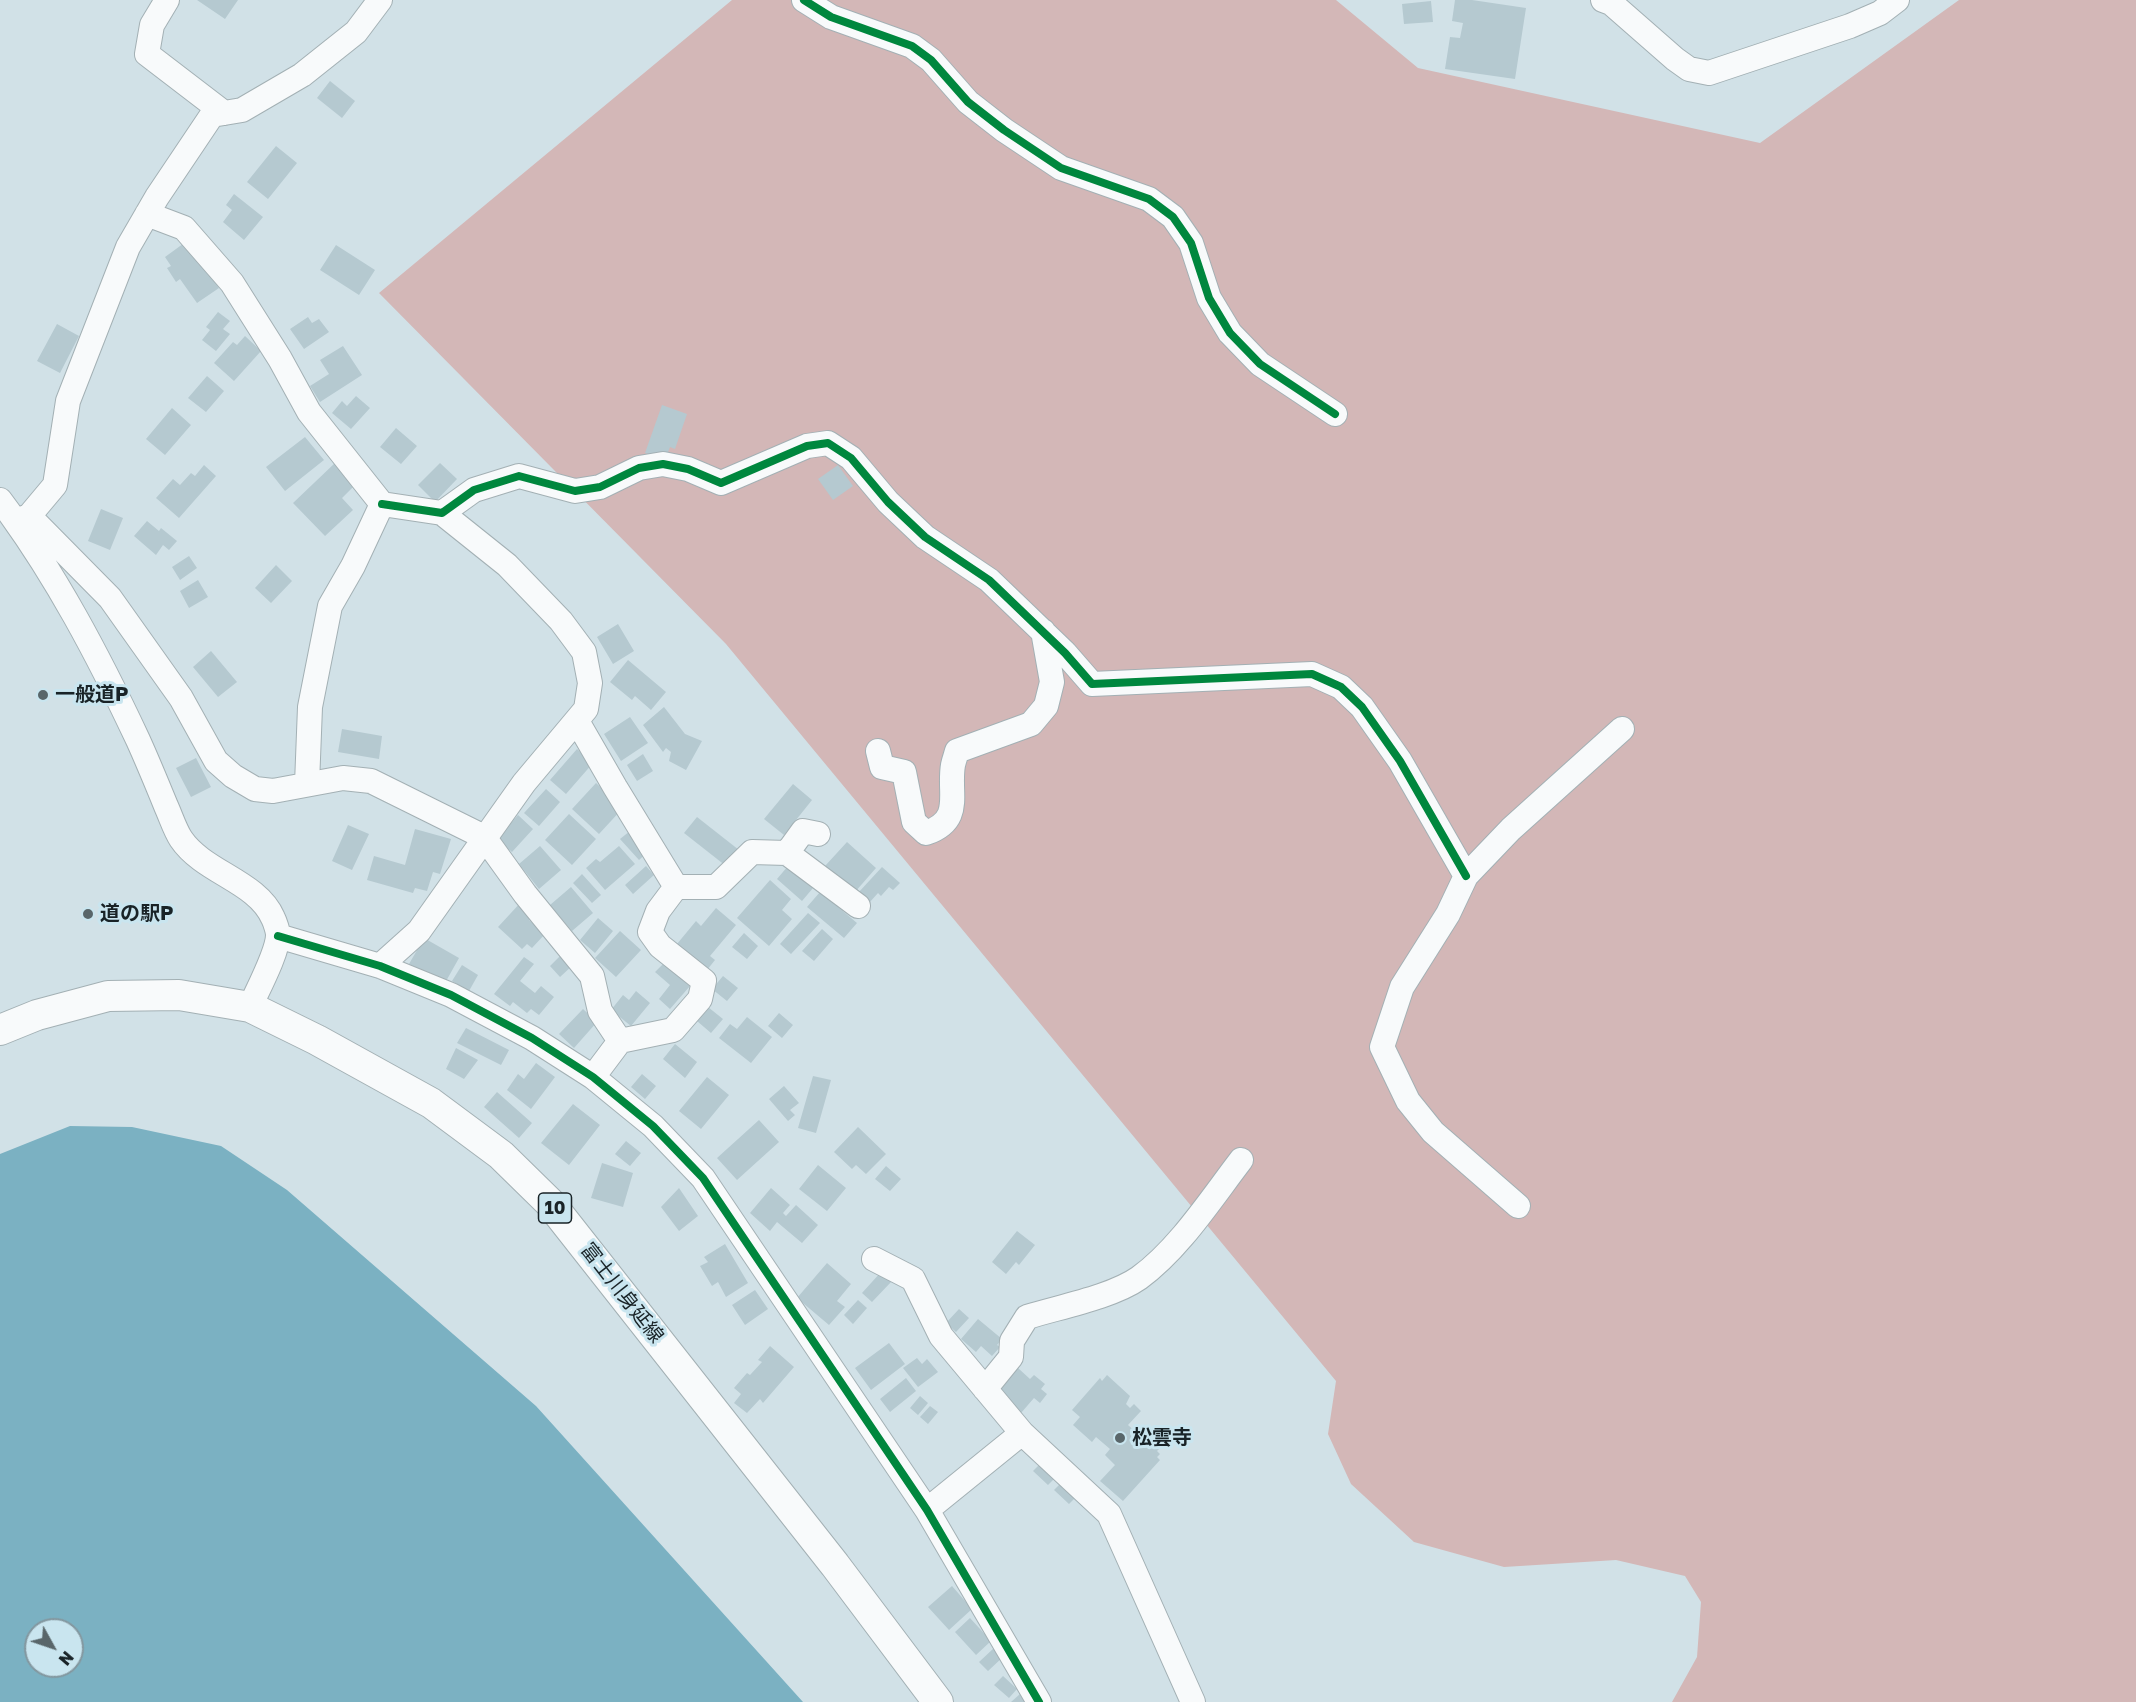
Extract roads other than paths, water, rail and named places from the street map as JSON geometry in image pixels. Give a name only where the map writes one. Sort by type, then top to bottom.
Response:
[{"type":"main road","name":"富士川身延線","points":[[0,1030],[37,1015],[108,996],[179,994],[250,1007],[317,1040],[431,1103],[501,1155],[550,1203],[828,1556],[938,1702]]},
{"type":"street","points":[[167,0],[152,25],[147,54],[224,113]]},
{"type":"street","points":[[22,518],[55,485],[68,400],[123,257],[147,214],[213,115],[242,110],[302,75],[356,32],[380,0]]},
{"type":"street","points":[[804,0],[831,17],[912,46],[931,60],[968,102],[1004,130],[1061,168],[1149,199],[1173,217],[1191,243],[1209,298],[1230,333],[1260,364],[1335,414]]},
{"type":"street","points":[[1603,0],[1611,3],[1689,69],[1709,73],[1850,26],[1880,13],[1897,0]]},
{"type":"street","points":[[147,214],[184,228],[232,283],[280,359],[309,412],[382,504],[442,513],[507,565],[561,621],[584,652],[590,682],[586,709],[524,783],[419,931],[380,966]]},
{"type":"street","points":[[442,513],[474,490],[519,476],[575,490],[600,487],[639,468],[663,464],[688,469],[721,483],[807,446],[828,443],[851,458],[888,502],[925,537],[989,580],[1065,653],[1092,684],[1311,674],[1341,687],[1362,707],[1400,760],[1466,876]]},
{"type":"street","points":[[0,500],[110,598],[181,698],[216,761],[233,776],[255,789],[273,790],[342,778],[371,781],[484,837],[525,894],[592,976],[600,1011],[620,1041]]},
{"type":"street","points":[[307,784],[310,707],[330,606],[353,566],[382,504]]},
{"type":"street","points":[[22,518],[101,665],[138,740],[180,837],[191,853],[247,890],[262,902],[273,917],[278,936],[273,954],[250,1007]]},
{"type":"street","points":[[878,751],[882,767],[904,772],[914,822],[926,833],[937,829],[946,820],[953,806],[952,766],[957,751],[1031,724],[1046,706],[1052,682],[1043,631]]},
{"type":"street","points":[[577,721],[676,887]]},
{"type":"street","points":[[1518,1206],[1433,1132],[1408,1101],[1382,1047],[1402,987],[1448,914],[1466,876],[1510,829],[1622,729]]},
{"type":"street","points":[[786,853],[803,831],[818,834]]},
{"type":"street","points":[[676,887],[716,887],[752,852],[786,853],[858,906]]},
{"type":"street","points":[[593,1077],[620,1041],[673,1030],[700,999],[704,981],[660,946],[650,932],[658,911],[676,887]]},
{"type":"street","points":[[278,936],[380,966],[451,995],[532,1038],[593,1077],[653,1126],[703,1178],[927,1510],[1039,1702]]},
{"type":"street","points":[[985,1389],[1011,1357],[1012,1341],[1027,1317],[1112,1291],[1138,1278],[1171,1249],[1241,1160]]},
{"type":"street","points":[[873,1259],[913,1279],[941,1336],[985,1389],[1022,1433],[1109,1514],[1193,1702]]},
{"type":"street","points":[[927,1510],[1022,1433]]},
{"type":"water","points":[[70,1126],[132,1127],[221,1146],[287,1190],[536,1406],[803,1702],[0,1702],[0,1154]]},
{"type":"place","name":"一般道P","points":[[43,695]]},
{"type":"place","name":"道の駅P","points":[[88,914]]},
{"type":"place","name":"松雲寺","points":[[1120,1438]]}]
